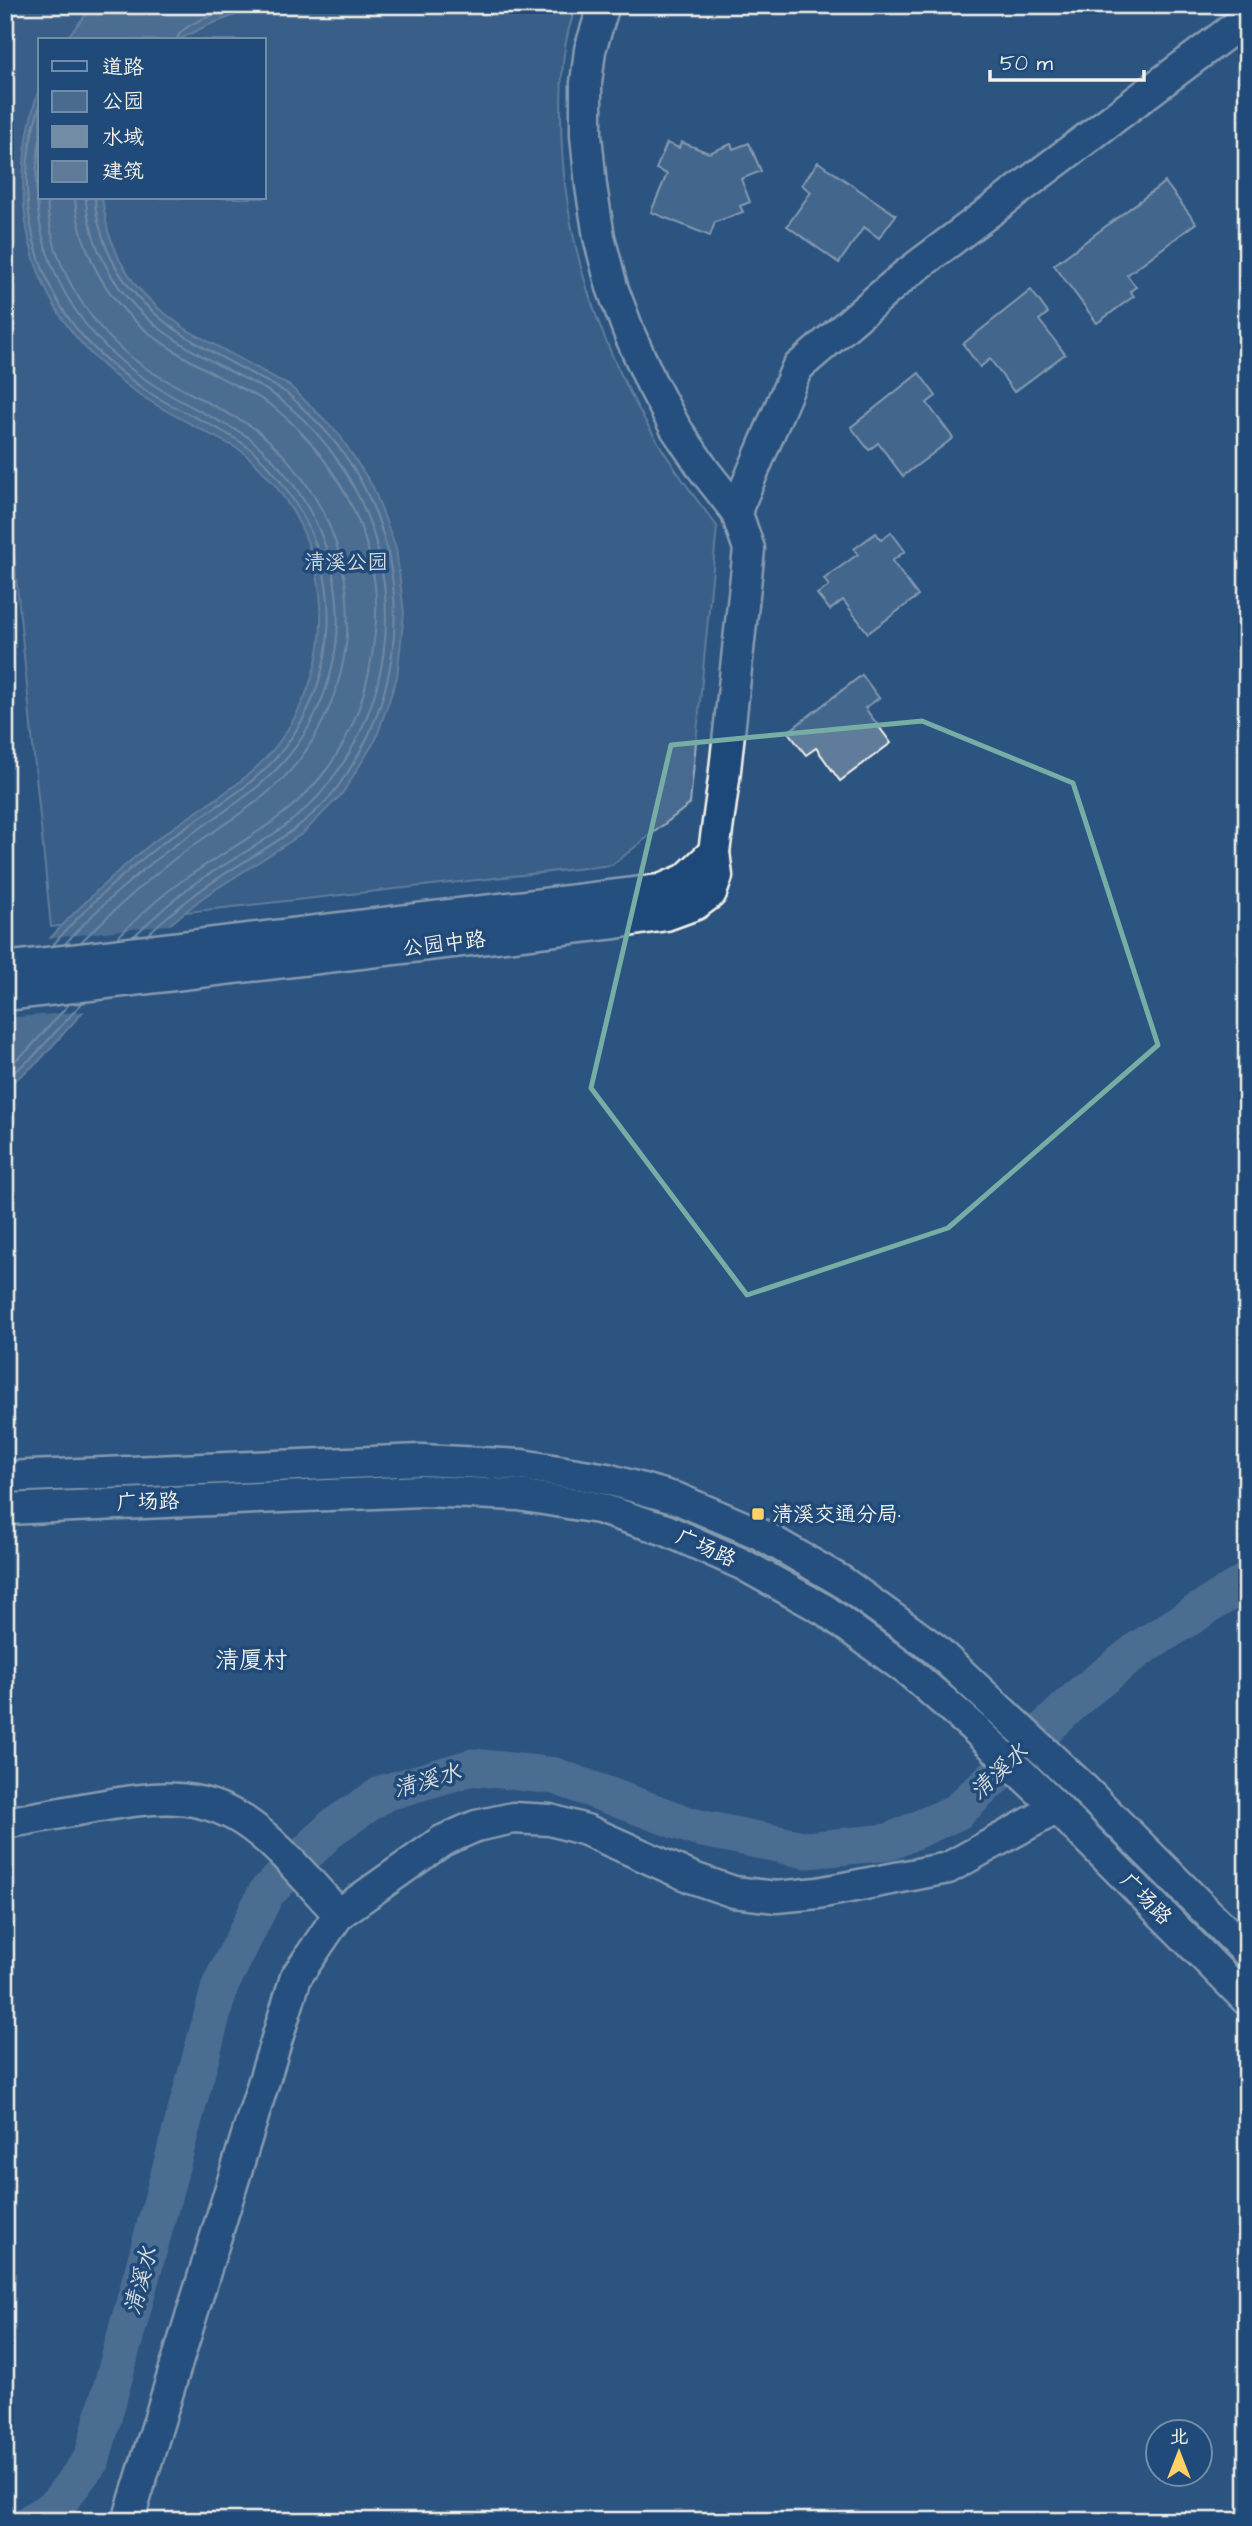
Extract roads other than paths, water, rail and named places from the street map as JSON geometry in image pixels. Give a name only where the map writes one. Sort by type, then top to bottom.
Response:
[{"type":"street","points":[[604,5],[590,50],[586,83],[586,135],[599,237],[612,287],[650,382],[675,427],[736,510],[797,368],[904,276],[1247,18]]},
{"type":"street","name":"公园中路","points":[[5,995],[131,982],[666,915],[696,904],[711,893],[717,876],[714,852],[749,549],[736,510]]},
{"type":"street","name":"公园中路","points":[[5,968],[660,890],[686,879],[714,852]]},
{"type":"street","name":"广场路","points":[[5,1477],[421,1460],[522,1465],[607,1479],[678,1499],[760,1534],[841,1581],[935,1649],[1079,1784],[1247,1952]]},
{"type":"street","name":"广场路","points":[[5,1509],[422,1491],[519,1495],[598,1508],[666,1530],[717,1553],[825,1610],[911,1673],[1054,1806],[1247,2000]]},
{"type":"street","points":[[5,1823],[153,1797],[184,1799],[215,1807],[267,1840],[339,1914]]},
{"type":"street","points":[[128,2521],[296,1977],[339,1914],[442,1841],[476,1826],[513,1818],[550,1820],[586,1830],[694,1878],[733,1892],[776,1897],[818,1893],[948,1868],[1054,1806]]},
{"type":"water","points":[[94,5],[263,5],[208,25],[182,38],[67,38]]},
{"type":"water","points":[[38,93],[38,200],[102,200],[108,232],[120,261],[137,287],[159,309],[187,330],[290,386],[338,433],[373,487],[396,548],[404,613],[397,677],[376,739],[342,794],[302,834],[202,898],[156,936],[114,977],[38,1062],[5,1088],[5,988],[59,929],[115,874],[156,840],[237,784],[266,757],[279,742],[301,706],[314,668],[321,629],[320,591],[311,553],[296,517],[273,483],[240,450],[150,401],[104,367],[74,334],[50,298],[34,260],[25,219],[23,176],[28,131]]},
{"type":"waterway","name":"清溪水","points":[[32,2521],[55,2507],[92,2459],[220,1986],[266,1893],[333,1827],[384,1793],[473,1767],[555,1776],[694,1827],[807,1850],[889,1842],[957,1812],[1083,1693],[1139,1649],[1247,1581]]},
{"type":"place","name":"清溪交通分局·","points":[[758,1514]]},
{"type":"district","name":"清厦村","points":[[251,1661]]},
{"type":"park label","name":"清溪公园","points":[[346,562]]}]
